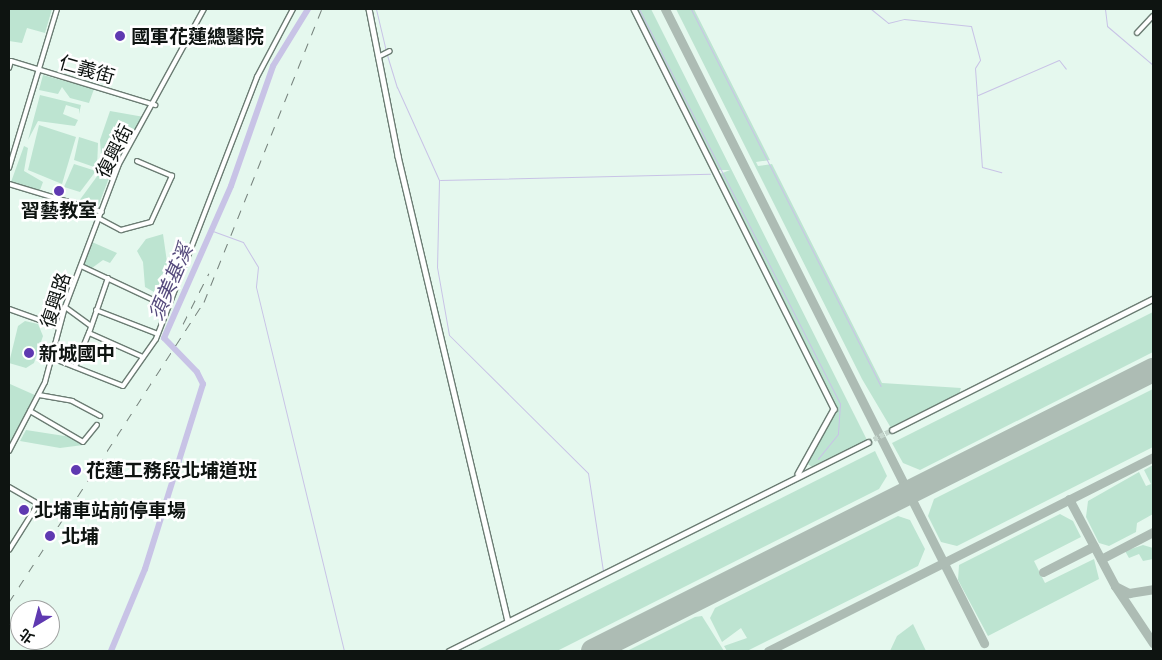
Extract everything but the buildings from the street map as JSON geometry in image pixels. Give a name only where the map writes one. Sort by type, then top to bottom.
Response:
[{"type":"street","points":[[9,168],[57,9]]},
{"type":"street","name":"復興街","points":[[102,212],[119,164],[155,104],[204,9]]},
{"type":"street","points":[[52,358],[123,386],[158,334],[166,306],[257,77],[293,9]]},
{"type":"street","points":[[369,9],[378,57],[508,620]]},
{"type":"street","points":[[634,9],[834,410],[798,474]]},
{"type":"street","points":[[1137,33],[1153,16]]},
{"type":"street","points":[[378,57],[390,51]]},
{"type":"street","name":"仁義街","points":[[9,68],[11,61],[155,104]]},
{"type":"street","points":[[100,219],[121,230],[151,222],[172,176],[137,161]]},
{"type":"street","points":[[9,184],[102,212]]},
{"type":"street","name":"復興路","points":[[9,451],[39,395],[52,358],[65,307],[102,212]]},
{"type":"street","points":[[81,266],[166,306]]},
{"type":"street","points":[[75,368],[108,278]]},
{"type":"street","points":[[892,430],[1153,299]]},
{"type":"street","points":[[65,307],[91,326]]},
{"type":"street","points":[[9,309],[59,327]]},
{"type":"street","points":[[96,310],[158,334]]},
{"type":"street","points":[[89,333],[143,357]]},
{"type":"street","points":[[39,395],[72,401],[100,416]]},
{"type":"street","points":[[30,411],[83,442],[97,425]]},
{"type":"street","points":[[449,651],[798,474],[868,442]]},
{"type":"street","points":[[9,487],[38,504],[9,550]]},
{"type":"street","points":[[9,537],[14,540]]},
{"type":"green space","points":[[9,9],[52,9],[45,33],[27,28],[22,43],[9,41]]},
{"type":"green space","points":[[636,9],[651,9],[867,440],[812,467],[808,464],[836,404],[720,174],[730,170],[718,170]]},
{"type":"green space","points":[[676,9],[694,9],[770,160],[756,162],[758,166],[772,164],[882,383],[961,388],[959,394],[891,428],[862,379]]},
{"type":"green space","points":[[43,75],[94,89],[89,103],[70,98],[62,87],[58,94],[39,90]]},
{"type":"green space","points":[[40,95],[81,105],[79,114],[79,109],[66,105],[63,114],[78,120],[75,126],[38,121],[28,140]]},
{"type":"green space","points":[[110,111],[144,117],[112,171],[102,167],[100,140]]},
{"type":"green space","points":[[39,125],[76,137],[62,184],[28,170]]},
{"type":"green space","points":[[79,137],[98,143],[97,168],[74,160]]},
{"type":"green space","points":[[24,146],[28,148],[24,171],[43,182],[40,190],[11,182]]},
{"type":"green space","points":[[74,164],[96,171],[80,192],[64,187]]},
{"type":"green space","points":[[98,175],[109,178],[97,209],[79,201]]},
{"type":"green space","points":[[163,234],[168,269],[178,276],[168,299],[163,298],[167,289],[154,292],[145,287],[143,262],[137,251],[146,239]]},
{"type":"green space","points":[[92,242],[117,253],[110,263],[103,260],[92,268],[84,265]]},
{"type":"green space","points":[[1153,312],[1153,352],[920,470],[903,463],[892,443]]},
{"type":"green space","points":[[25,321],[38,324],[43,336],[34,363],[26,368],[9,363],[18,326]]},
{"type":"green space","points":[[10,384],[37,396],[9,447],[9,386]]},
{"type":"green space","points":[[1153,389],[1153,447],[957,546],[941,542],[928,516],[934,499]]},
{"type":"green space","points":[[26,430],[71,437],[83,445],[60,448],[20,441]]},
{"type":"green space","points":[[875,451],[887,476],[879,489],[557,651],[476,651]]},
{"type":"green space","points":[[1153,465],[1153,514],[1137,523],[1136,532],[1109,546],[1099,543],[1086,517],[1088,501],[1139,472],[1146,486],[1151,484],[1144,470]]},
{"type":"green space","points":[[1060,514],[1073,521],[1081,537],[1034,561],[1045,583],[1094,559],[1099,579],[988,636],[958,580],[959,565]]},
{"type":"green space","points":[[898,516],[910,520],[925,549],[918,566],[747,651],[727,651],[724,646],[747,638],[741,628],[722,642],[710,618],[715,608]]},
{"type":"green space","points":[[1143,545],[1153,548],[1153,559],[1143,561],[1139,554],[1129,558],[1125,551]]},
{"type":"green space","points":[[702,616],[724,651],[627,651],[695,617]]},
{"type":"green space","points":[[913,624],[926,651],[890,651],[897,636]]},
{"type":"waterway","name":"須美基溪","points":[[111,651],[145,569],[203,384],[197,372],[164,338],[231,186],[273,66],[308,9]]},
{"type":"waterway","points":[[376,9],[386,51]]},
{"type":"waterway","points":[[639,9],[840,404],[838,434],[818,459]]},
{"type":"waterway","points":[[691,9],[881,386]]},
{"type":"waterway","points":[[871,9],[888,23],[904,19],[971,26],[980,60],[975,68],[982,167],[1001,172]]},
{"type":"waterway","points":[[1105,9],[1107,26],[1153,65]]},
{"type":"waterway","points":[[387,55],[397,87],[439,180],[437,267],[449,335],[588,473],[603,571]]},
{"type":"waterway","points":[[978,95],[1059,60],[1066,69]]},
{"type":"waterway","points":[[440,180],[710,174]]},
{"type":"waterway","points":[[210,230],[243,242],[258,267],[256,287],[344,651]]},
{"type":"taxiway","points":[[665,9],[984,643]]},
{"type":"taxiway","points":[[768,651],[1153,457]]},
{"type":"taxiway","points":[[1069,499],[1115,586],[1129,593],[1153,589]]},
{"type":"taxiway","points":[[1101,559],[1153,532]]},
{"type":"taxiway","points":[[1043,572],[1094,546]]},
{"type":"taxiway","points":[[1115,586],[1153,643]]},
{"type":"runway","points":[[593,651],[1153,370]]},
{"type":"tunnel","points":[[868,442],[892,430]]},
{"type":"railway","points":[[9,602],[204,302],[322,9]]},
{"type":"railway","points":[[183,324],[209,273]]},
{"type":"place","name":"國軍花蓮總醫院","points":[[120,36]]},
{"type":"place","name":"習藝教室","points":[[59,191]]},
{"type":"place","name":"新城國中","points":[[29,353]]},
{"type":"place","name":"花蓮工務段北埔道班","points":[[76,470]]},
{"type":"place","name":"北埔車站前停車場","points":[[24,510]]},
{"type":"place","name":"北埔","points":[[50,536]]}]
